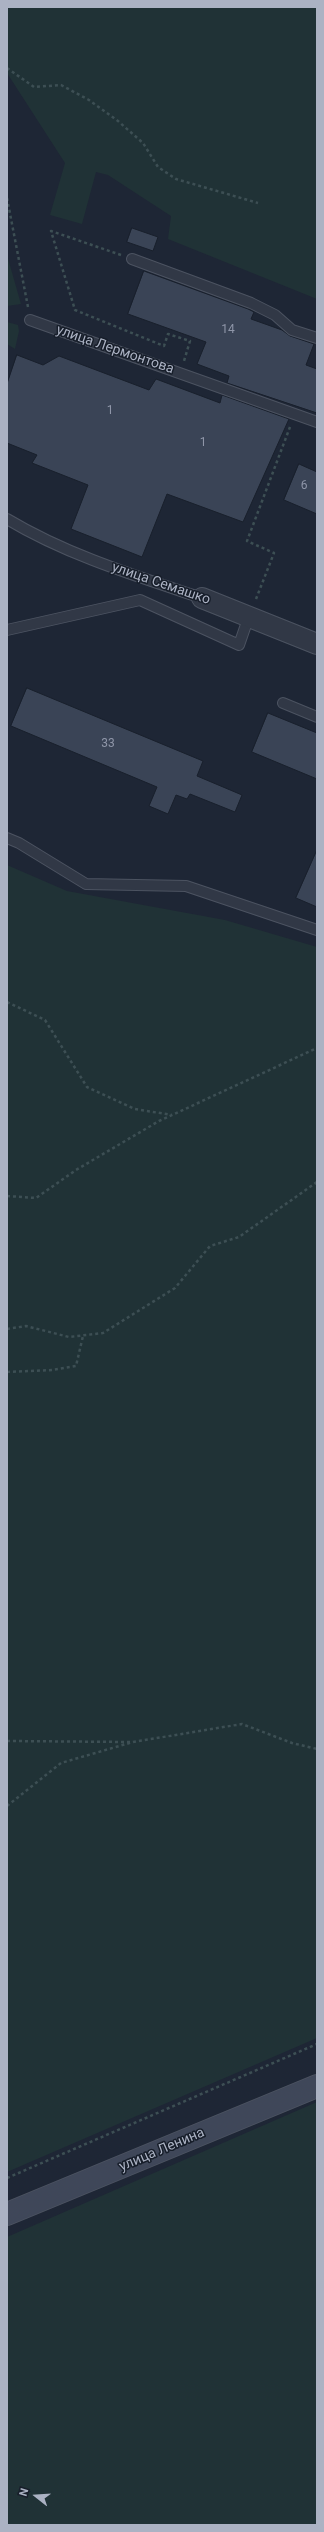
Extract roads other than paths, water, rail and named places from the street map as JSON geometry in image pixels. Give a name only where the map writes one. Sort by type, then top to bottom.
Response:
[{"type":"main road","name":"улица Ленина","points":[[7,2214],[317,2086]]},
{"type":"street","name":"улица Семашко","points":[[202,598],[317,644]]},
{"type":"lane","points":[[132,259],[251,303],[275,315],[292,330],[317,338]]},
{"type":"lane","name":"улица Лермонтова","points":[[30,320],[317,422]]},
{"type":"lane","name":"улица Семашко","points":[[7,519],[26,531],[129,574],[202,598]]},
{"type":"lane","points":[[7,630],[140,600],[239,644],[249,616]]},
{"type":"lane","points":[[283,703],[317,716]]},
{"type":"lane","points":[[7,838],[19,843],[86,884],[186,886],[317,930]]}]
